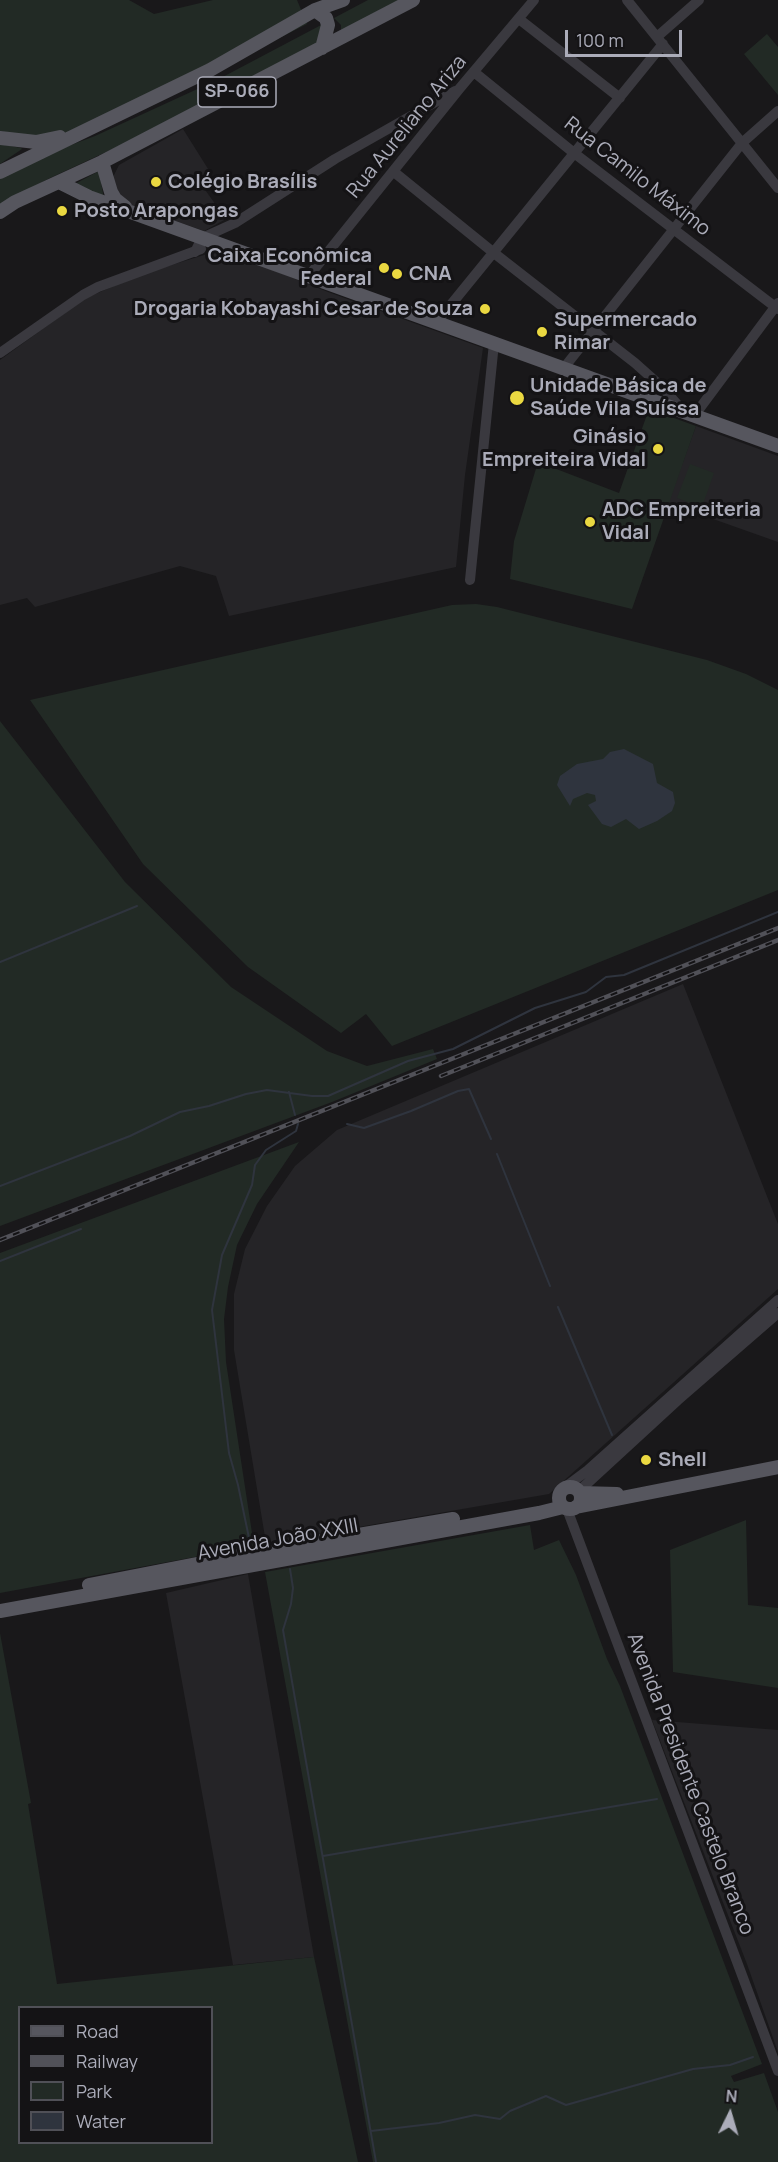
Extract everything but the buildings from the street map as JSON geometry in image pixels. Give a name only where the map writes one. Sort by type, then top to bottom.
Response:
[{"type":"main road","name":"SP-066","points":[[0,172],[210,70],[315,10],[343,0]]},
{"type":"main road","name":"SP-066","points":[[0,212],[15,202],[102,162],[413,0]]},
{"type":"main road","points":[[315,10],[326,18],[328,25],[322,48]]},
{"type":"main road","name":"SP-066","points":[[0,138],[36,142],[76,134]]},
{"type":"main road","points":[[102,162],[115,199],[131,212]]},
{"type":"main road","points":[[59,182],[89,197],[778,446]]},
{"type":"main road","name":"Avenida João XXIII","points":[[0,1601],[258,1552],[570,1499],[644,1494],[778,1467]]},
{"type":"main road","name":"Avenida João XXIII","points":[[0,1611],[539,1513],[570,1499]]},
{"type":"street","name":"Rua Aureliano Ariza","points":[[308,277],[534,0]]},
{"type":"street","points":[[627,0],[778,188]]},
{"type":"street","points":[[436,323],[620,98],[660,40],[699,0]]},
{"type":"street","points":[[519,19],[620,98]]},
{"type":"street","name":"Rua Camilo Máximo","points":[[474,72],[574,153],[777,306]]},
{"type":"street","points":[[214,242],[235,223],[336,159],[460,88]]},
{"type":"street","points":[[563,369],[742,143],[778,111]]},
{"type":"street","points":[[394,172],[594,331],[663,388],[690,415],[777,306]]},
{"type":"street","points":[[0,353],[83,295],[98,287],[195,252],[228,234],[235,223]]},
{"type":"street","points":[[470,580],[494,343]]},
{"type":"street","points":[[570,1499],[588,1470],[778,1300]]},
{"type":"street","points":[[570,1499],[678,1400],[778,1313]]},
{"type":"street","name":"Avenida Presidente Castelo Branco","points":[[570,1499],[778,2072]]},
{"type":"shaded area","name":"Colégio Brasílis","points":[[183,129],[210,172],[198,180],[226,219],[204,231],[128,204],[119,198],[113,177],[119,165]]},
{"type":"shaded area","points":[[217,251],[230,253],[328,292],[483,348],[465,475],[456,567],[229,616],[216,576],[180,566],[35,607],[27,598],[0,605],[0,360],[84,299],[139,275]]},
{"type":"shaded area","points":[[696,426],[778,456],[778,542],[668,503]]},
{"type":"shaded area","points":[[683,984],[778,1224],[778,1289],[549,1494],[266,1543],[234,1350],[234,1294],[245,1249],[267,1206],[295,1166],[337,1130]]},
{"type":"shaded area","points":[[248,1574],[314,1957],[233,1965],[166,1593]]},
{"type":"shaded area","points":[[652,1720],[778,1730],[778,2052],[747,1964]]},
{"type":"green space","points":[[0,0],[129,0],[154,14],[213,0],[297,0],[307,24],[246,55],[74,132],[39,136],[16,135],[0,131]]},
{"type":"green space","points":[[368,0],[406,0],[341,34],[341,25],[334,18]]},
{"type":"green space","points":[[323,24],[332,35],[175,120],[50,178],[0,204],[0,178],[39,157],[95,136],[217,80]]},
{"type":"green space","points":[[767,34],[778,47],[778,95],[744,54]]},
{"type":"green space","points":[[0,144],[21,148],[22,149],[0,164]]},
{"type":"green space","points":[[99,171],[104,199],[71,186]]},
{"type":"green space","name":"ADC Empreiteria Vidal","points":[[649,409],[696,426],[632,609],[510,579],[514,541],[538,462],[619,493]]},
{"type":"green space","points":[[690,464],[714,473],[702,507],[677,498]]},
{"type":"green space","points":[[476,604],[497,607],[707,660],[746,674],[778,690],[778,890],[392,1046],[366,1014],[341,1033],[248,967],[143,864],[30,700],[452,605]]},
{"type":"green space","points":[[0,721],[125,882],[231,987],[327,1051],[367,1066],[433,1049],[437,1059],[332,1102],[0,1226]]},
{"type":"green space","points":[[299,1142],[257,1204],[237,1245],[224,1319],[226,1362],[254,1546],[0,1593],[0,1253]]},
{"type":"green space","points":[[746,1520],[748,1605],[778,1608],[778,1688],[673,1672],[670,1550]]},
{"type":"green space","points":[[530,1525],[534,1550],[559,1540],[576,1575],[607,1659],[620,1686],[762,2064],[731,2076],[734,2082],[764,2073],[778,2112],[778,2162],[373,2162],[265,1572]]},
{"type":"green space","points":[[0,1633],[31,1803],[28,1804],[57,1984],[314,1957],[358,2162],[0,2162]]},
{"type":"water","points":[[624,749],[653,764],[657,783],[673,792],[675,803],[672,811],[639,829],[626,819],[611,827],[602,824],[588,805],[596,801],[595,795],[587,793],[573,799],[570,806],[557,785],[560,776],[577,764],[603,759],[610,752]]},
{"type":"waterway","points":[[0,962],[137,906]]},
{"type":"waterway","points":[[0,1186],[130,1136],[180,1112],[267,1090],[328,1096],[408,1061],[453,1049],[535,1008],[586,992],[606,977],[624,975],[778,912]]},
{"type":"waterway","points":[[347,1124],[364,1128],[458,1091],[469,1089],[491,1139]]},
{"type":"waterway","points":[[289,1092],[295,1115]]},
{"type":"waterway","points":[[249,1538],[229,1453],[212,1310],[222,1255],[252,1185],[255,1165],[266,1150],[296,1131],[298,1124]]},
{"type":"waterway","points":[[497,1154],[550,1286]]},
{"type":"waterway","points":[[0,1261],[81,1229]]},
{"type":"waterway","points":[[558,1307],[612,1435]]},
{"type":"waterway","points":[[290,1569],[293,1588],[283,1630],[376,2162]]},
{"type":"waterway","points":[[323,1856],[657,1799]]},
{"type":"waterway","points":[[371,2131],[439,2123],[475,2115],[500,2119],[510,2111],[546,2096],[566,2105],[693,2069],[730,2065],[753,2057]]},
{"type":"railway","points":[[0,1240],[778,928]]},
{"type":"railway","points":[[441,1076],[778,940]]},
{"type":"place","name":"Colégio Brasílis","points":[[156,182]]},
{"type":"place","name":"Posto Arapongas","points":[[62,211]]},
{"type":"place","name":"Caixa Econômica Federal","points":[[384,268]]},
{"type":"place","name":"CNA","points":[[397,274]]},
{"type":"place","name":"Drogaria Kobayashi Cesar de Souza","points":[[485,309]]},
{"type":"place","name":"Supermercado Rimar","points":[[542,332]]},
{"type":"place","name":"Unidade Básica de Saúde Vila Suíssa","points":[[517,398]]},
{"type":"place","name":"Ginásio Empreiteira Vidal","points":[[658,449]]},
{"type":"place","name":"ADC Empreiteria Vidal","points":[[590,522]]},
{"type":"place","name":"Shell","points":[[646,1460]]}]
